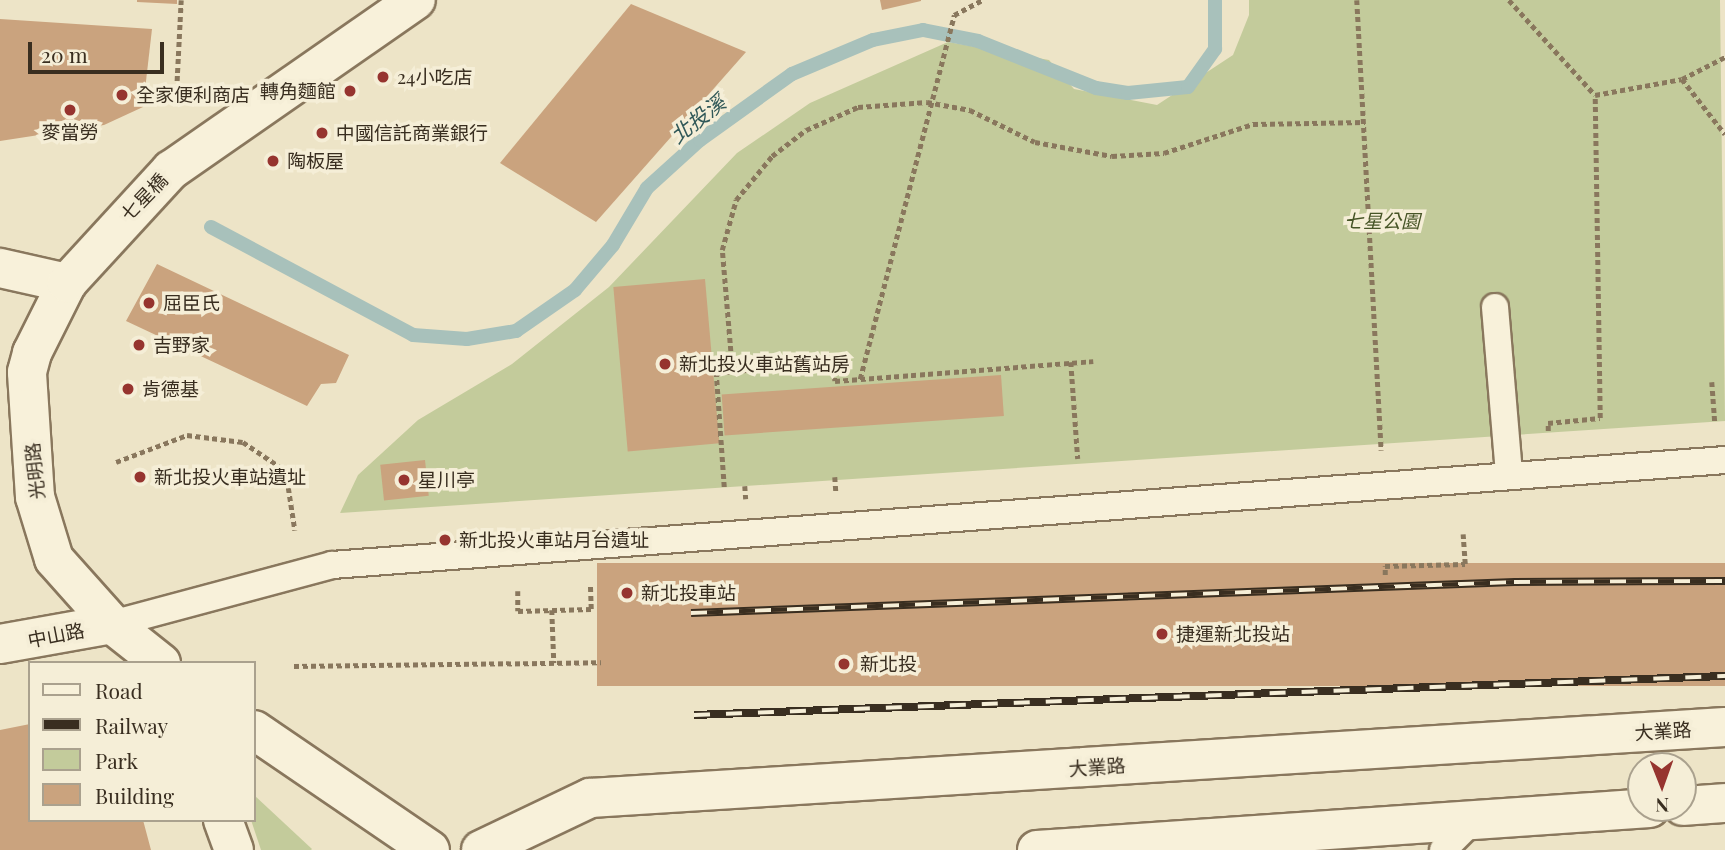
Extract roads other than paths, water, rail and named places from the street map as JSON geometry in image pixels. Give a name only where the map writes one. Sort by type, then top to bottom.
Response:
[{"type":"main road","name":"七星橋","points":[[118,225],[171,170],[416,0]]},
{"type":"main road","name":"光明路","points":[[118,225],[67,283],[27,372],[35,497],[54,558],[112,624],[158,661]]},
{"type":"main road","points":[[0,268],[67,283]]},
{"type":"main road","points":[[112,624],[143,661]]},
{"type":"main road","name":"中山路","points":[[0,643],[112,624]]},
{"type":"main road","name":"大業路","points":[[481,850],[590,798],[1725,727]]},
{"type":"main road","points":[[256,731],[430,850]]},
{"type":"main road","points":[[1697,805],[1725,803]]},
{"type":"main road","points":[[1037,850],[1627,809]]},
{"type":"main road","points":[[224,822],[234,850]]},
{"type":"lane","points":[[1495,307],[1509,474]]},
{"type":"lane","points":[[112,624],[332,565],[1383,483],[1725,460]]},
{"type":"lane","points":[[1443,850],[1474,819]]},
{"type":"waterway","name":"北投溪","points":[[211,227],[413,335],[467,339],[516,331],[575,290],[613,245],[647,188],[700,140],[792,74],[873,40],[923,30],[978,41],[1096,88],[1128,93],[1188,87],[1215,49],[1215,0]]},
{"type":"railway","points":[[691,613],[1514,582],[1725,581]]},
{"type":"railway","points":[[694,715],[1725,676]]},
{"type":"place","name":"24小吃店","points":[[383,77]]},
{"type":"place","name":"轉角麵館","points":[[350,91]]},
{"type":"place","name":"全家便利商店","points":[[122,95]]},
{"type":"place","name":"麥當勞","points":[[70,110]]},
{"type":"place","name":"中國信託商業銀行","points":[[322,133]]},
{"type":"place","name":"陶板屋","points":[[273,161]]},
{"type":"place","name":"屈臣氏","points":[[149,303]]},
{"type":"place","name":"吉野家","points":[[139,345]]},
{"type":"place","name":"新北投火車站舊站房","points":[[665,364]]},
{"type":"place","name":"肯德基","points":[[128,389]]},
{"type":"place","name":"新北投火車站遺址","points":[[140,477]]},
{"type":"place","name":"星川亭","points":[[404,480]]},
{"type":"place","name":"新北投火車站月台遺址","points":[[445,540]]},
{"type":"place","name":"新北投車站","points":[[627,593]]},
{"type":"place","name":"捷運新北投站","points":[[1162,634]]},
{"type":"place","name":"新北投","points":[[844,664]]},
{"type":"park label","name":"七星公園","points":[[1382,221]]}]
